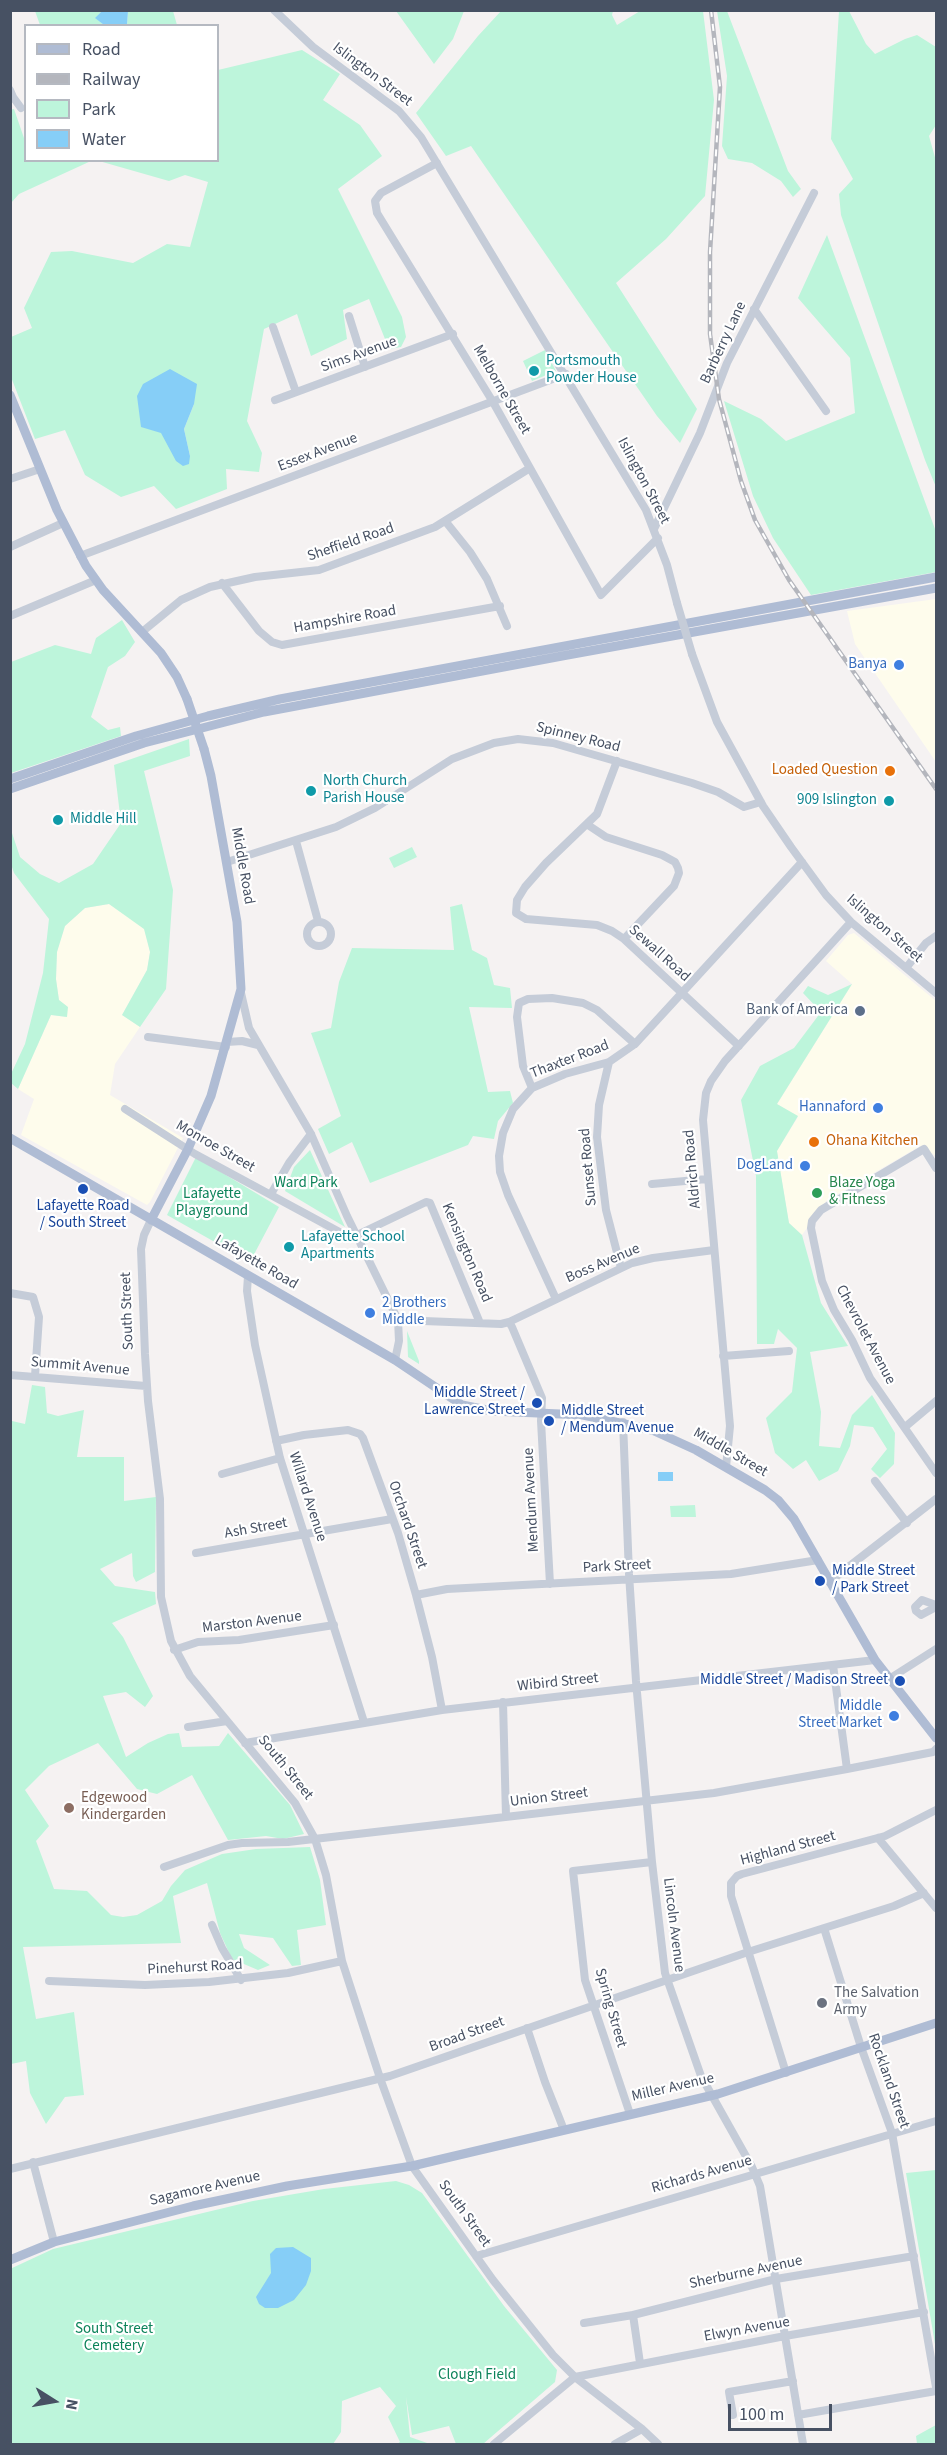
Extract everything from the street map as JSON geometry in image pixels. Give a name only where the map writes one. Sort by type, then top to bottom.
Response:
[{"type":"main road","name":"Middle Road","points":[[10,395],[63,523],[80,556],[96,580],[166,661],[187,699],[204,749],[227,862],[239,936],[241,989]]},
{"type":"main road","points":[[10,779],[136,736],[288,697],[936,577]]},
{"type":"main road","points":[[10,789],[128,748],[264,712],[936,588]]},
{"type":"main road","name":"South Street","points":[[151,1220],[188,1149],[211,1096],[241,989]]},
{"type":"main road","name":"Lafayette Road","points":[[10,1138],[394,1360]]},
{"type":"main road","name":"Middle Street","points":[[394,1360],[462,1405],[492,1412],[583,1415],[623,1422],[664,1434],[765,1490],[784,1506],[794,1519],[875,1660],[936,1738]]},
{"type":"main road","name":"Miller Avenue","points":[[412,2166],[712,2095],[936,2023]]},
{"type":"main road","name":"Sagamore Avenue","points":[[10,2260],[54,2242],[100,2228],[256,2192],[412,2166]]},
{"type":"street","name":"Islington Street","points":[[274,10],[313,47],[404,115],[566,374],[646,510],[658,538],[692,654],[711,709],[761,802],[826,895],[851,922],[936,993]]},
{"type":"street","points":[[10,90],[21,108]]},
{"type":"street","name":"Melborne Street","points":[[436,163],[381,193],[375,201],[381,219],[493,402],[602,595],[658,538]]},
{"type":"street","name":"Barberry Lane","points":[[654,529],[700,433],[727,363],[814,193]]},
{"type":"street","points":[[754,309],[826,411]]},
{"type":"street","points":[[349,316],[364,367]]},
{"type":"street","points":[[273,327],[296,392]]},
{"type":"street","name":"Sims Avenue","points":[[275,400],[453,334]]},
{"type":"street","name":"Essex Avenue","points":[[80,556],[566,374]]},
{"type":"street","name":"Sheffield Road","points":[[142,632],[182,600],[222,583],[255,576],[319,570],[446,522],[530,468]]},
{"type":"street","points":[[10,479],[40,469]]},
{"type":"street","points":[[646,510],[656,510],[665,506]]},
{"type":"street","points":[[446,522],[479,565],[500,606],[507,626]]},
{"type":"street","points":[[10,547],[63,523]]},
{"type":"street","points":[[10,616],[96,580]]},
{"type":"street","name":"Hampshire Road","points":[[222,583],[259,631],[272,642],[282,645],[500,606]]},
{"type":"street","name":"Spinney Road","points":[[227,862],[296,841],[356,819],[452,759],[494,743],[518,739],[538,740],[708,788],[744,807],[761,802]]},
{"type":"street","name":"Sewall Road","points":[[617,761],[601,807],[588,825],[546,863],[525,887],[517,900],[516,913],[526,919],[597,925],[624,939],[739,1046]]},
{"type":"street","points":[[588,825],[606,837],[662,855],[675,862],[678,868],[679,873],[674,886],[624,939]]},
{"type":"street","points":[[296,841],[318,921]]},
{"type":"street","name":"Thaxter Road","points":[[556,1299],[508,1195],[500,1172],[499,1156],[505,1125],[518,1102],[532,1088],[565,1074],[609,1062],[635,1044],[802,862]]},
{"type":"street","name":"Aldrich Road","points":[[726,1467],[730,1426],[707,1179],[703,1120],[706,1093],[717,1071],[851,922]]},
{"type":"street","points":[[906,968],[926,943],[936,936]]},
{"type":"street","name":"Middle Road","points":[[241,989],[246,1019],[258,1045],[296,1104],[398,1320],[399,1341],[394,1360]]},
{"type":"street","points":[[532,1088],[523,1066],[518,1017],[519,1003],[528,999],[552,998],[583,1003],[597,1010],[635,1044]]},
{"type":"street","points":[[148,1037],[226,1045],[242,1041],[258,1045]]},
{"type":"street","name":"Sunset Road","points":[[609,1062],[599,1105],[597,1137],[606,1210],[621,1268]]},
{"type":"street","name":"Monroe Street","points":[[125,1109],[188,1149],[345,1235],[357,1235]]},
{"type":"street","points":[[271,1194],[289,1163],[311,1134]]},
{"type":"street","name":"Chevrolet Avenue","points":[[936,1168],[924,1149],[821,1210],[812,1221],[811,1228],[822,1281],[834,1310],[852,1340],[870,1378],[936,1473]]},
{"type":"street","points":[[652,1184],[707,1179]]},
{"type":"street","name":"Kensington Road","points":[[357,1235],[426,1202],[430,1203],[480,1323]]},
{"type":"street","name":"South Street","points":[[151,1220],[141,1249],[146,1386],[160,1499],[161,1597],[174,1650],[185,1669],[295,1803],[315,1839],[326,1875],[342,1961],[380,2078],[412,2166],[476,2256],[543,2343],[575,2377],[642,2429],[658,2445]]},
{"type":"street","name":"Boss Avenue","points":[[509,1322],[621,1268],[652,1258],[714,1250]]},
{"type":"street","name":"Willard Avenue","points":[[248,1276],[247,1291],[255,1345],[280,1458],[364,1722]]},
{"type":"street","points":[[10,1293],[33,1297],[39,1317],[35,1376]]},
{"type":"street","points":[[398,1320],[509,1322]]},
{"type":"street","name":"Mendum Avenue","points":[[509,1322],[540,1392],[550,1584]]},
{"type":"street","points":[[723,1356],[789,1351]]},
{"type":"street","name":"Summit Avenue","points":[[10,1375],[146,1386]]},
{"type":"street","points":[[904,1426],[936,1401]]},
{"type":"street","name":"Lincoln Avenue","points":[[623,1422],[629,1580],[637,1688],[652,1862],[667,1980],[696,2062],[755,2173],[762,2193],[803,2445]]},
{"type":"street","name":"Orchard Street","points":[[276,1441],[337,1430],[355,1431],[360,1434],[392,1518],[416,1595],[432,1657],[442,1710]]},
{"type":"street","points":[[222,1474],[280,1458]]},
{"type":"street","points":[[875,1481],[907,1523]]},
{"type":"street","points":[[829,1582],[936,1499]]},
{"type":"street","name":"Ash Street","points":[[196,1553],[392,1518]]},
{"type":"street","name":"Park Street","points":[[416,1595],[447,1589],[731,1574],[818,1560]]},
{"type":"street","name":"Marston Avenue","points":[[174,1650],[198,1642],[239,1640],[334,1625]]},
{"type":"street","points":[[888,1679],[936,1649]]},
{"type":"street","name":"Wibird Street","points":[[245,1743],[442,1710],[875,1660]]},
{"type":"street","points":[[833,1665],[847,1769]]},
{"type":"street","points":[[503,1702],[506,1817]]},
{"type":"street","points":[[188,1727],[227,1721]]},
{"type":"street","name":"Union Street","points":[[164,1867],[228,1845],[315,1839],[751,1788],[933,1752],[936,1749]]},
{"type":"street","name":"Highland Street","points":[[786,2073],[731,1896],[731,1883],[737,1876],[878,1838],[905,1827],[936,1810]]},
{"type":"street","points":[[878,1838],[936,1908]]},
{"type":"street","name":"Spring Street","points":[[630,2114],[585,1980],[573,1871],[652,1862]]},
{"type":"street","name":"Broad Street","points":[[10,2169],[412,2070],[748,1952],[894,1906],[924,1893]]},
{"type":"street","points":[[212,1925],[222,1948],[241,1980]]},
{"type":"street","name":"Rockland Street","points":[[824,1928],[861,2047],[892,2133],[936,2389]]},
{"type":"street","name":"Pinehurst Road","points":[[49,1981],[145,1985],[241,1980],[342,1961]]},
{"type":"street","points":[[527,2028],[564,2130]]},
{"type":"street","name":"Richards Avenue","points":[[476,2256],[936,2121]]},
{"type":"street","points":[[33,2162],[54,2242]]},
{"type":"street","name":"Sherburne Avenue","points":[[584,2323],[633,2315],[776,2279],[914,2256]]},
{"type":"street","name":"Elwyn Avenue","points":[[575,2377],[640,2363],[924,2312]]},
{"type":"street","points":[[633,2315],[640,2363]]},
{"type":"street","points":[[494,2445],[575,2377]]},
{"type":"street","points":[[733,2415],[729,2392],[793,2381]]},
{"type":"street","points":[[798,2415],[936,2389]]},
{"type":"street","points":[[615,2445],[642,2429]]},
{"type":"shaded area","points":[[936,599],[936,762],[855,644],[847,611]]},
{"type":"shaded area","points":[[109,904],[144,928],[150,952],[147,970],[122,1015],[140,1027],[115,1064],[110,1095],[183,1138],[147,1205],[21,1135],[34,1099],[18,1089],[51,1015],[67,1017],[59,1000],[56,979],[57,952],[65,926],[85,908]]},
{"type":"shaded area","points":[[854,933],[936,1001],[936,1156],[920,1146],[826,1201],[802,1235],[789,1223],[777,1151],[798,1117],[777,1104],[852,984],[826,961],[848,935]]},
{"type":"green space","points":[[128,10],[173,11],[177,24],[127,24]]},
{"type":"green space","points":[[35,11],[102,11],[96,18],[103,24],[40,24]]},
{"type":"green space","points":[[396,11],[464,11],[453,39],[434,64]]},
{"type":"green space","points":[[501,11],[613,11],[612,15],[617,25],[640,11],[703,11],[714,100],[705,196],[666,239],[616,283],[697,409],[680,443],[657,416],[471,146],[446,156],[416,113]]},
{"type":"green space","points":[[717,11],[727,11],[788,171],[801,189],[793,197],[781,181],[752,163],[728,159],[722,146],[727,76]]},
{"type":"green space","points":[[839,11],[849,11],[866,44],[875,54],[917,35],[936,47],[936,125],[929,136],[936,161],[936,487],[841,215],[839,194],[853,179],[831,139]]},
{"type":"green space","points":[[302,50],[340,74],[323,100],[360,125],[382,156],[338,189],[402,317],[406,337],[401,347],[389,349],[369,299],[343,310],[347,339],[311,356],[297,314],[264,329],[247,421],[262,453],[259,472],[226,469],[227,489],[176,509],[154,486],[121,497],[85,475],[65,430],[35,439],[11,377],[11,337],[32,328],[24,308],[51,252],[72,251],[133,263],[167,244],[190,247],[208,182],[185,175],[169,181],[102,162],[219,162],[219,70]],"holes":[[[194,404],[184,429],[190,456],[161,432]]]},
{"type":"green space","points":[[14,109],[24,138],[24,162],[89,162],[19,194],[11,203],[10,110]]},
{"type":"green space","points":[[827,235],[935,529],[936,572],[811,595],[773,538],[753,496],[724,401],[761,419],[786,441],[855,413],[850,358],[798,298]]},
{"type":"green space","points":[[545,350],[556,371],[532,381],[523,361]]},
{"type":"green space","points":[[122,620],[135,642],[125,656],[108,667],[91,717],[108,730],[120,727],[121,736],[11,773],[11,662],[55,645],[91,654],[96,638]]},
{"type":"green space","points":[[189,739],[190,756],[144,771],[173,890],[166,989],[140,1027],[122,1015],[147,970],[150,952],[144,929],[109,904],[85,908],[65,926],[57,952],[56,979],[59,1000],[68,1007],[67,1017],[51,1015],[18,1089],[11,1083],[11,1074],[25,1044],[43,973],[49,919],[14,873],[11,864],[11,830],[20,857],[40,874],[59,883],[93,864],[121,823],[114,765]]},
{"type":"green space","points":[[412,847],[417,857],[394,868],[389,858]]},
{"type":"green space","points":[[462,904],[472,950],[487,958],[494,985],[510,988],[512,1008],[469,1007],[488,1092],[510,1091],[513,1103],[498,1121],[494,1139],[473,1136],[468,1145],[370,1183],[352,1142],[329,1154],[318,1129],[341,1116],[311,1033],[331,1028],[339,982],[352,948],[454,950],[450,907]]},
{"type":"green space","points":[[852,984],[777,1104],[798,1116],[777,1151],[789,1223],[802,1235],[821,1303],[848,1346],[810,1352],[821,1412],[819,1446],[840,1448],[852,1415],[872,1395],[895,1433],[894,1464],[880,1478],[871,1469],[887,1449],[873,1427],[854,1425],[850,1446],[838,1471],[819,1481],[806,1460],[793,1469],[775,1453],[766,1418],[792,1392],[797,1348],[778,1329],[774,1344],[757,1344],[756,1176],[741,1100],[760,1066],[794,1048],[821,1012],[803,993],[808,986],[828,995]]},
{"type":"green space","name":"Ward Park","points":[[310,1150],[345,1227],[285,1191],[294,1167]]},
{"type":"green space","name":"Lafayette Playground","points":[[196,1157],[279,1207],[250,1262],[167,1215]]},
{"type":"green space","points":[[407,1331],[419,1361],[419,1364],[408,1357]]},
{"type":"green space","points":[[32,1385],[45,1387],[47,1413],[58,1416],[84,1410],[77,1457],[124,1457],[124,1501],[156,1497],[155,1572],[136,1582],[133,1576],[132,1553],[100,1569],[115,1586],[155,1592],[156,1604],[112,1623],[123,1637],[153,1696],[145,1707],[126,1692],[103,1696],[126,1757],[168,1734],[179,1733],[182,1747],[219,1746],[228,1733],[290,1805],[304,1834],[283,1839],[266,1836],[228,1840],[192,1775],[157,1794],[137,1789],[98,1743],[49,1766],[25,1790],[49,1826],[36,1841],[54,1889],[87,1891],[111,1915],[123,1917],[137,1915],[162,1901],[185,1870],[222,1854],[256,1849],[310,1847],[320,1880],[326,1925],[297,1930],[301,1965],[292,1966],[273,1938],[239,1934],[244,1948],[270,1965],[258,1970],[232,1959],[220,1933],[207,1883],[173,1896],[181,1943],[23,1947],[36,2019],[74,2012],[84,2095],[65,2097],[46,2124],[30,2093],[26,2061],[11,2064],[10,1419],[25,1424]]},
{"type":"green space","points":[[695,1505],[696,1517],[671,1517],[670,1506]]},
{"type":"green space","points":[[936,2170],[936,2350],[906,2173]]},
{"type":"green space","name":"South Street Cemetery","points":[[396,2181],[409,2185],[422,2193],[504,2306],[557,2370],[555,2382],[483,2444],[456,2444],[449,2426],[412,2435],[406,2397],[410,2437],[430,2444],[397,2444],[400,2442],[388,2417],[396,2406],[380,2387],[342,2401],[341,2432],[333,2444],[11,2444],[10,2269],[53,2249],[253,2201],[324,2189]]},
{"type":"green space","points":[[936,2425],[936,2444],[917,2444],[916,2436]]},
{"type":"water","points":[[102,11],[128,11],[127,24],[103,24],[95,18]]},
{"type":"water","points":[[170,369],[197,384],[194,404],[184,429],[190,456],[189,464],[183,466],[176,461],[161,433],[141,427],[137,396],[143,384]]},
{"type":"water","points":[[658,1472],[673,1472],[673,1481],[658,1481]]},
{"type":"water","points":[[293,2247],[311,2258],[311,2271],[306,2285],[294,2300],[278,2308],[265,2308],[259,2304],[256,2297],[271,2273],[270,2254],[276,2248]]},
{"type":"railway","points":[[711,10],[720,87],[710,252],[710,334],[719,399],[741,481],[755,520],[789,580],[936,789]]},
{"type":"place","name":"Portsmouth Powder House","points":[[534,371]]},
{"type":"place","name":"Banya","points":[[899,665]]},
{"type":"place","name":"Loaded Question","points":[[890,771]]},
{"type":"place","name":"North Church Parish House","points":[[311,791]]},
{"type":"place","name":"909 Islington","points":[[889,801]]},
{"type":"place","name":"Middle Hill","points":[[58,820]]},
{"type":"place","name":"Bank of America","points":[[860,1011]]},
{"type":"place","name":"Hannaford","points":[[878,1108]]},
{"type":"place","name":"Ohana Kitchen","points":[[814,1142]]},
{"type":"place","name":"DogLand","points":[[805,1166]]},
{"type":"place","name":"Lafayette Road / South Street","points":[[83,1189]]},
{"type":"place","name":"Blaze Yoga & Fitness","points":[[817,1193]]},
{"type":"place","name":"Lafayette School Apartments","points":[[289,1247]]},
{"type":"place","name":"2 Brothers Middle","points":[[370,1313]]},
{"type":"place","name":"Middle Street / Lawrence Street","points":[[537,1403]]},
{"type":"place","name":"Middle Street / Mendum Avenue","points":[[549,1421]]},
{"type":"place","name":"Middle Street / Park Street","points":[[820,1581]]},
{"type":"place","name":"Middle Street / Madison Street","points":[[900,1681]]},
{"type":"place","name":"Middle Street Market","points":[[894,1716]]},
{"type":"place","name":"Edgewood Kindergarden","points":[[69,1808]]},
{"type":"place","name":"The Salvation Army","points":[[822,2003]]},
{"type":"park label","name":"Clough Field","points":[[477,2376]]}]
